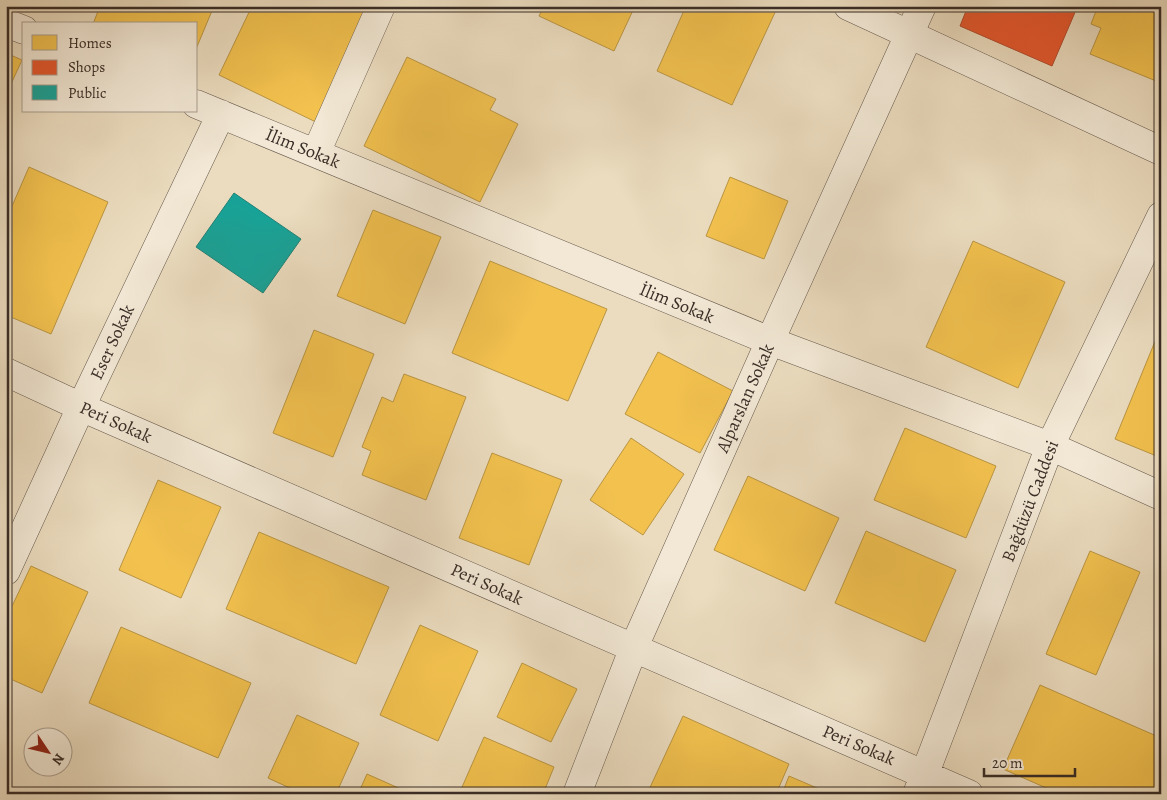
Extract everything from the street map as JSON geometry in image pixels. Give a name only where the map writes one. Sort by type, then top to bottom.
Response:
[{"type":"street","points":[[316,153],[381,6]]},
{"type":"street","points":[[848,6],[1161,151]]},
{"type":"street","name":"Alparslan Sokak","points":[[577,794],[634,648],[770,341],[911,34],[922,6]]},
{"type":"street","points":[[6,23],[22,29]]},
{"type":"street","name":"İlim Sokak","points":[[208,109],[770,341],[1050,446],[1161,496]]},
{"type":"street","name":"Eser Sokak","points":[[6,571],[82,407],[208,109]]},
{"type":"street","name":"Bağdüzü Caddesi","points":[[922,784],[1050,446],[1161,216]]},
{"type":"street","name":"Peri Sokak","points":[[6,372],[634,648],[922,784],[969,794]]},
{"type":"building: Homes","points":[[100,6],[214,6],[198,44],[198,22],[94,22]]},
{"type":"building: Homes","points":[[252,6],[357,6],[376,15],[322,125],[219,75]]},
{"type":"building: Homes","points":[[544,6],[635,6],[614,51],[539,16]]},
{"type":"building: Homes","points":[[686,6],[778,6],[732,105],[657,71]]},
{"type":"building: Homes","points":[[1098,6],[1161,6],[1161,83],[1090,54],[1101,28],[1091,24]]},
{"type":"building: Homes","points":[[6,53],[22,60],[6,95]]},
{"type":"building: Homes","points":[[407,57],[496,99],[490,110],[518,124],[480,202],[364,146]]},
{"type":"building: Homes","points":[[29,167],[108,202],[51,334],[6,315],[6,220]]},
{"type":"building: Homes","points":[[730,177],[788,201],[764,259],[706,236]]},
{"type":"building: Homes","points":[[373,210],[441,237],[405,324],[337,296]]},
{"type":"building: Homes","points":[[973,241],[1065,282],[1018,388],[926,347]]},
{"type":"building: Homes","points":[[490,261],[607,309],[568,401],[452,353]]},
{"type":"building: Homes","points":[[314,330],[374,354],[333,457],[273,433]]},
{"type":"building: Homes","points":[[1158,334],[1161,335],[1161,452],[1159,457],[1115,439]]},
{"type":"building: Homes","points":[[658,352],[733,391],[700,453],[625,414]]},
{"type":"building: Homes","points":[[404,374],[466,397],[426,500],[362,475],[371,451],[362,447],[382,397],[393,402]]},
{"type":"building: Homes","points":[[905,428],[996,466],[966,538],[874,500]]},
{"type":"building: Homes","points":[[631,438],[684,474],[643,535],[590,500]]},
{"type":"building: Homes","points":[[492,453],[562,480],[529,565],[459,538]]},
{"type":"building: Homes","points":[[748,476],[839,518],[805,591],[714,550]]},
{"type":"building: Homes","points":[[158,480],[221,507],[181,598],[119,570]]},
{"type":"building: Homes","points":[[866,531],[956,570],[925,642],[835,603]]},
{"type":"building: Homes","points":[[259,532],[389,587],[356,664],[226,609]]},
{"type":"building: Homes","points":[[1090,551],[1140,572],[1096,675],[1046,654]]},
{"type":"building: Homes","points":[[31,566],[88,592],[42,693],[6,677],[6,619]]},
{"type":"building: Homes","points":[[420,625],[478,651],[438,741],[380,715]]},
{"type":"building: Homes","points":[[121,627],[251,683],[218,758],[89,703]]},
{"type":"building: Homes","points":[[522,663],[577,689],[551,742],[497,717]]},
{"type":"building: Homes","points":[[1040,685],[1161,738],[1161,794],[1060,794],[1003,769]]},
{"type":"building: Homes","points":[[297,715],[359,743],[336,794],[303,794],[268,778]]},
{"type":"building: Homes","points":[[683,716],[789,764],[776,794],[647,794]]},
{"type":"building: Homes","points":[[484,737],[554,767],[543,794],[459,794]]},
{"type":"building: Homes","points":[[367,774],[412,794],[358,794]]},
{"type":"building: Homes","points":[[789,776],[831,794],[782,794]]},
{"type":"building: Shops","points":[[968,6],[1067,6],[1076,10],[1052,66],[960,26]]},
{"type":"building: Public","points":[[234,193],[301,239],[263,293],[196,247]]}]
